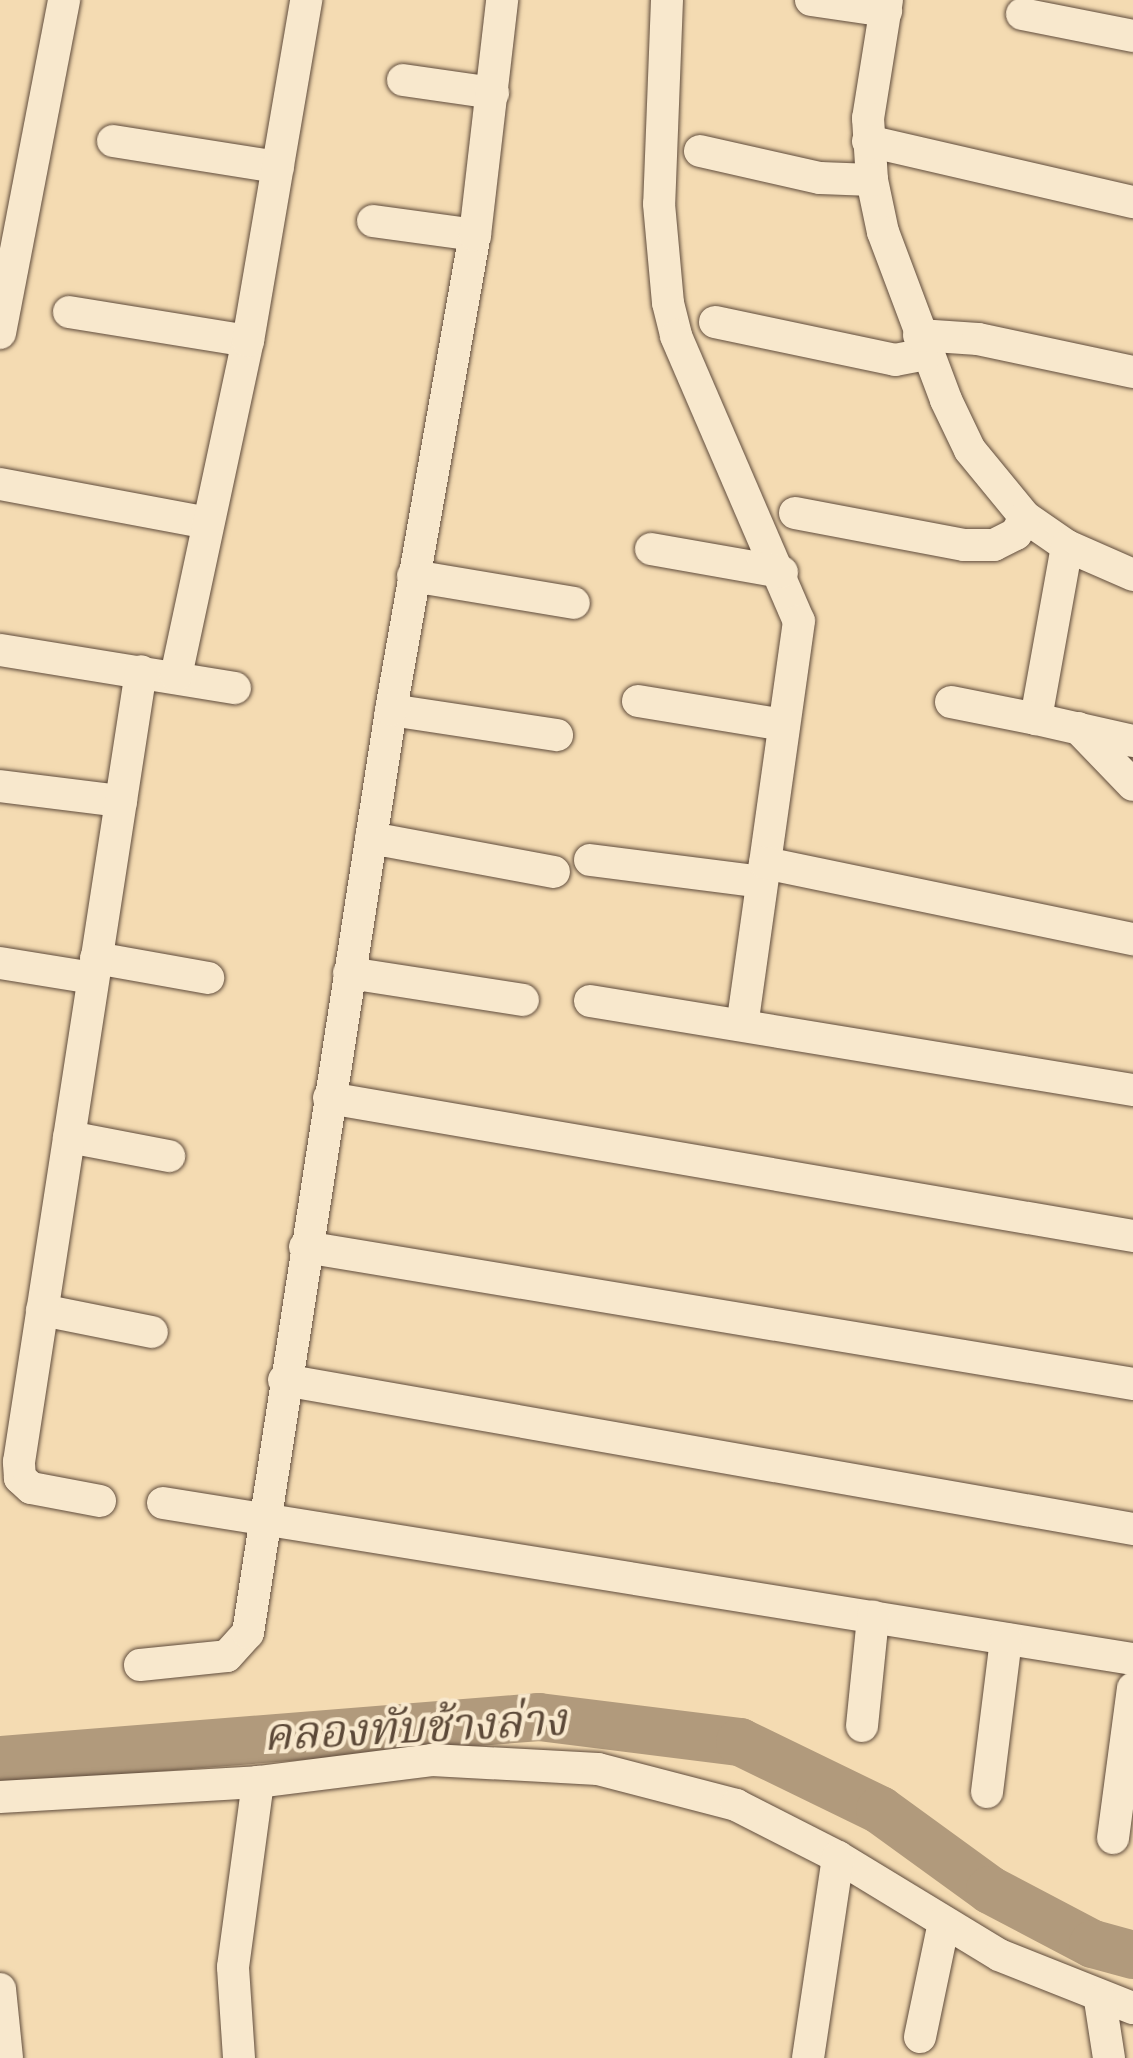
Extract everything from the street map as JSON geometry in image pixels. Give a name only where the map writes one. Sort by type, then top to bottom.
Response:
[{"type":"street","points":[[0,333],[64,0]]},
{"type":"street","points":[[176,676],[204,522],[248,341],[306,0]]},
{"type":"street","points":[[140,1664],[226,1656],[240,1648],[248,1634],[262,1515],[413,576],[475,235],[502,0]]},
{"type":"street","points":[[667,0],[658,204],[668,303],[716,433],[782,572],[799,621],[742,1026]]},
{"type":"street","points":[[811,0],[887,6],[868,142],[872,180],[923,344],[970,450],[1025,517],[1066,546],[1133,575]]},
{"type":"street","points":[[1022,14],[1133,36]]},
{"type":"street","points":[[402,80],[493,93]]},
{"type":"street","points":[[113,140],[278,167]]},
{"type":"street","points":[[868,142],[1133,202]]},
{"type":"street","points":[[700,151],[820,178],[872,180]]},
{"type":"street","points":[[372,221],[475,235]]},
{"type":"street","points":[[69,312],[248,341]]},
{"type":"street","points":[[715,322],[895,360],[923,344],[978,338],[1133,372]]},
{"type":"street","points":[[0,484],[204,522]]},
{"type":"street","points":[[795,513],[964,545],[994,545],[1016,534],[1025,517]]},
{"type":"street","points":[[1036,719],[1066,546]]},
{"type":"street","points":[[651,549],[782,572]]},
{"type":"street","points":[[413,576],[574,603]]},
{"type":"street","points":[[0,650],[235,688]]},
{"type":"street","points":[[100,1501],[31,1488],[20,1478],[42,1310],[141,671]]},
{"type":"street","points":[[638,701],[784,725]]},
{"type":"street","points":[[950,702],[1133,740]]},
{"type":"street","points":[[392,710],[557,734]]},
{"type":"street","points":[[1078,728],[1133,785]]},
{"type":"street","points":[[0,786],[121,801]]},
{"type":"street","points":[[371,838],[554,872]]},
{"type":"street","points":[[590,860],[764,872],[1133,939]]},
{"type":"street","points":[[0,963],[208,978]]},
{"type":"street","points":[[349,973],[523,1000]]},
{"type":"street","points":[[590,1001],[1133,1090]]},
{"type":"street","points":[[329,1098],[1133,1236]]},
{"type":"street","points":[[69,1137],[169,1156]]},
{"type":"street","points":[[305,1247],[1133,1384]]},
{"type":"street","points":[[42,1310],[152,1332]]},
{"type":"street","points":[[284,1380],[1133,1529]]},
{"type":"street","points":[[163,1503],[262,1515],[1133,1659]]},
{"type":"street","points":[[862,1726],[874,1617]]},
{"type":"street","points":[[987,1792],[1006,1639]]},
{"type":"street","points":[[1113,1838],[1126,1794],[1133,1688]]},
{"type":"street","points":[[0,1797],[258,1782],[432,1760],[598,1769],[736,1805],[838,1857],[998,1955],[1100,2000],[1133,2008]]},
{"type":"street","points":[[240,2058],[234,1967],[258,1782]]},
{"type":"street","points":[[808,2058],[838,1857]]},
{"type":"street","points":[[920,2037],[944,1922]]},
{"type":"street","points":[[0,1989],[7,2058]]},
{"type":"street","points":[[1100,2000],[1109,2058]]},
{"type":"waterway","name":"คลองทับช้างล่าง","points":[[0,1760],[539,1717],[740,1742],[880,1810],[990,1890],[1093,1944],[1133,1955]]}]
